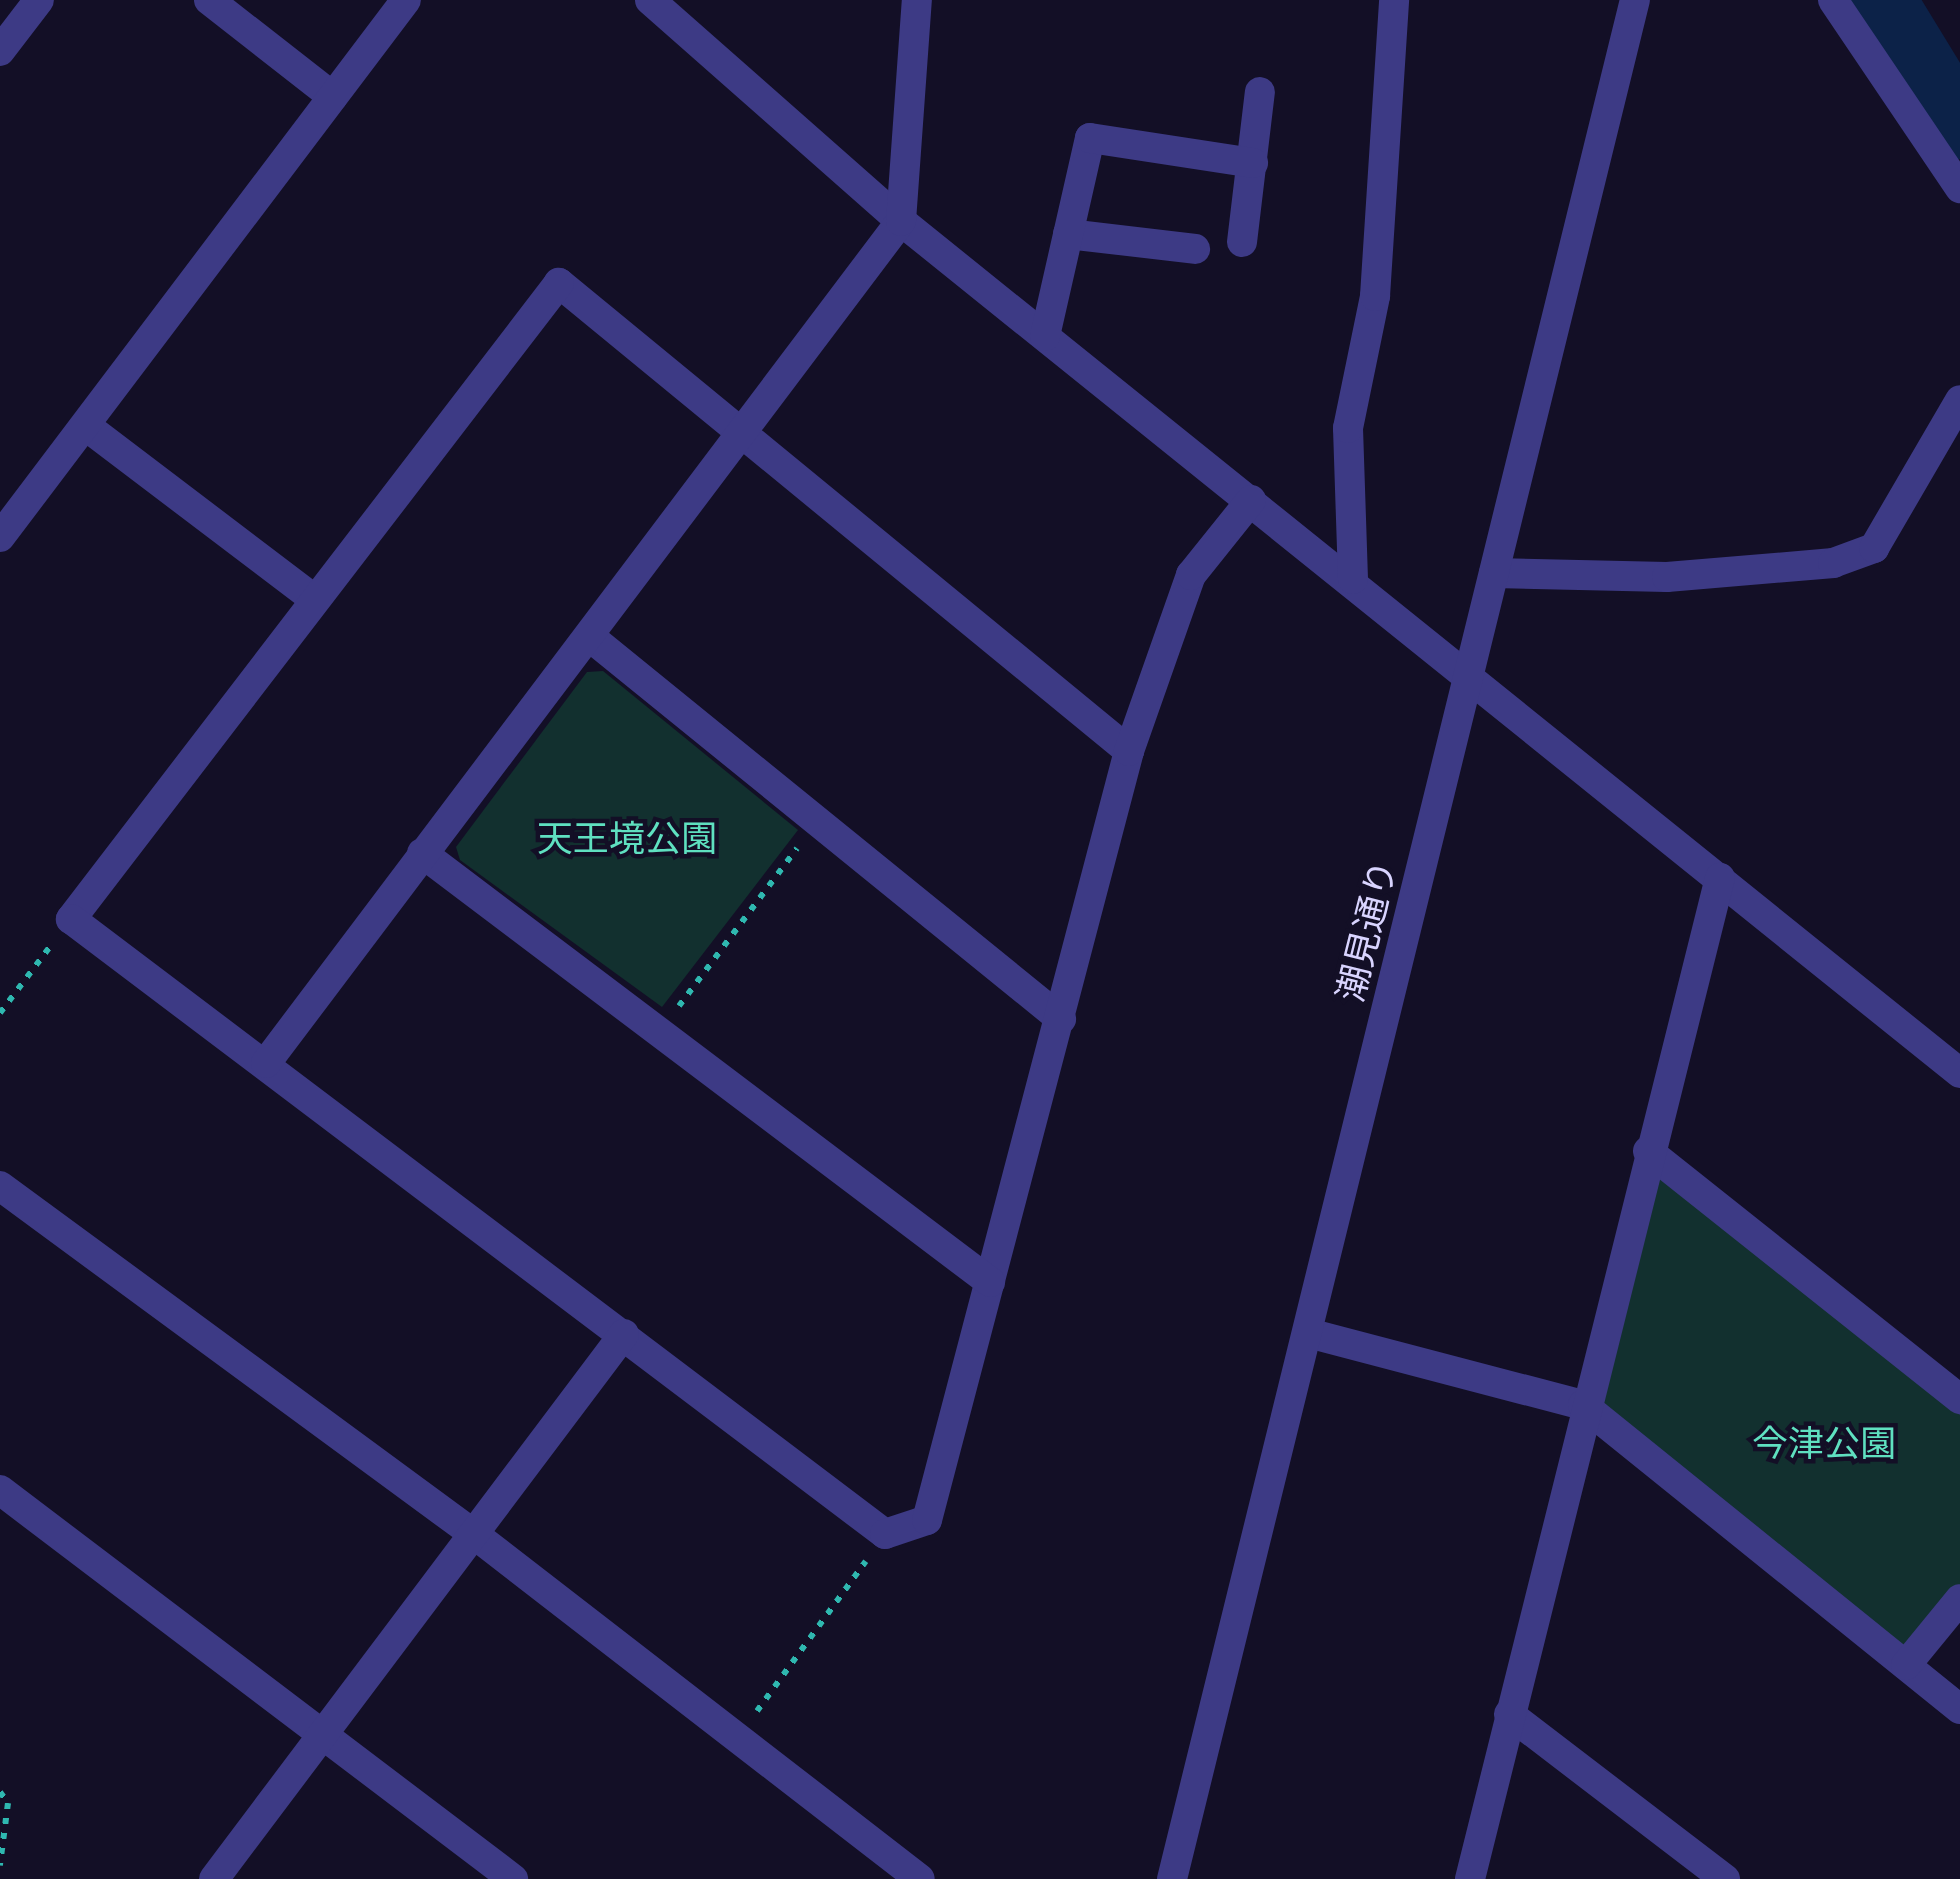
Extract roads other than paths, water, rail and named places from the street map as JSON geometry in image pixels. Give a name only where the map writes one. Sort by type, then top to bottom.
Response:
[{"type":"street","points":[[0,51],[39,0]]},
{"type":"street","points":[[209,0],[333,97]]},
{"type":"street","points":[[0,537],[406,0]]},
{"type":"street","points":[[650,0],[901,221],[1353,579],[1960,1072]]},
{"type":"street","points":[[266,1063],[901,221],[916,0]]},
{"type":"street","points":[[1353,579],[1348,428],[1375,296],[1394,0]]},
{"type":"street","name":"潮見通り","points":[[1172,1879],[1312,1334],[1635,0]]},
{"type":"street","points":[[1833,0],[1960,188]]},
{"type":"street","points":[[1242,242],[1261,92]]},
{"type":"street","points":[[1045,336],[1090,138],[1253,164]]},
{"type":"street","points":[[1068,234],[1195,249]]},
{"type":"street","points":[[1129,751],[559,283],[70,919],[885,1534],[927,1520],[1129,751],[1191,575],[1251,500]]},
{"type":"street","points":[[1494,574],[1666,577],[1833,562],[1874,548],[1960,400]]},
{"type":"street","points":[[86,426],[314,599]]},
{"type":"street","points":[[590,636],[1061,1019]]},
{"type":"street","points":[[422,854],[990,1282]]},
{"type":"street","points":[[1470,1879],[1583,1405],[1720,878]]},
{"type":"street","points":[[1648,1151],[1960,1399]]},
{"type":"street","points":[[0,1186],[475,1535],[920,1879]]},
{"type":"street","points":[[214,1879],[624,1334]]},
{"type":"street","points":[[1312,1334],[1583,1405],[1960,1709]]},
{"type":"street","points":[[5,1505],[324,1735],[513,1879]]},
{"type":"street","points":[[1906,1665],[1960,1599]]},
{"type":"street","points":[[1509,1714],[1725,1879]]},
{"type":"waterway","points":[[1883,0],[1960,126]]},
{"type":"park label","name":"天王境公園","points":[[627,839]]},
{"type":"park label","name":"今津公園","points":[[1824,1444]]}]
